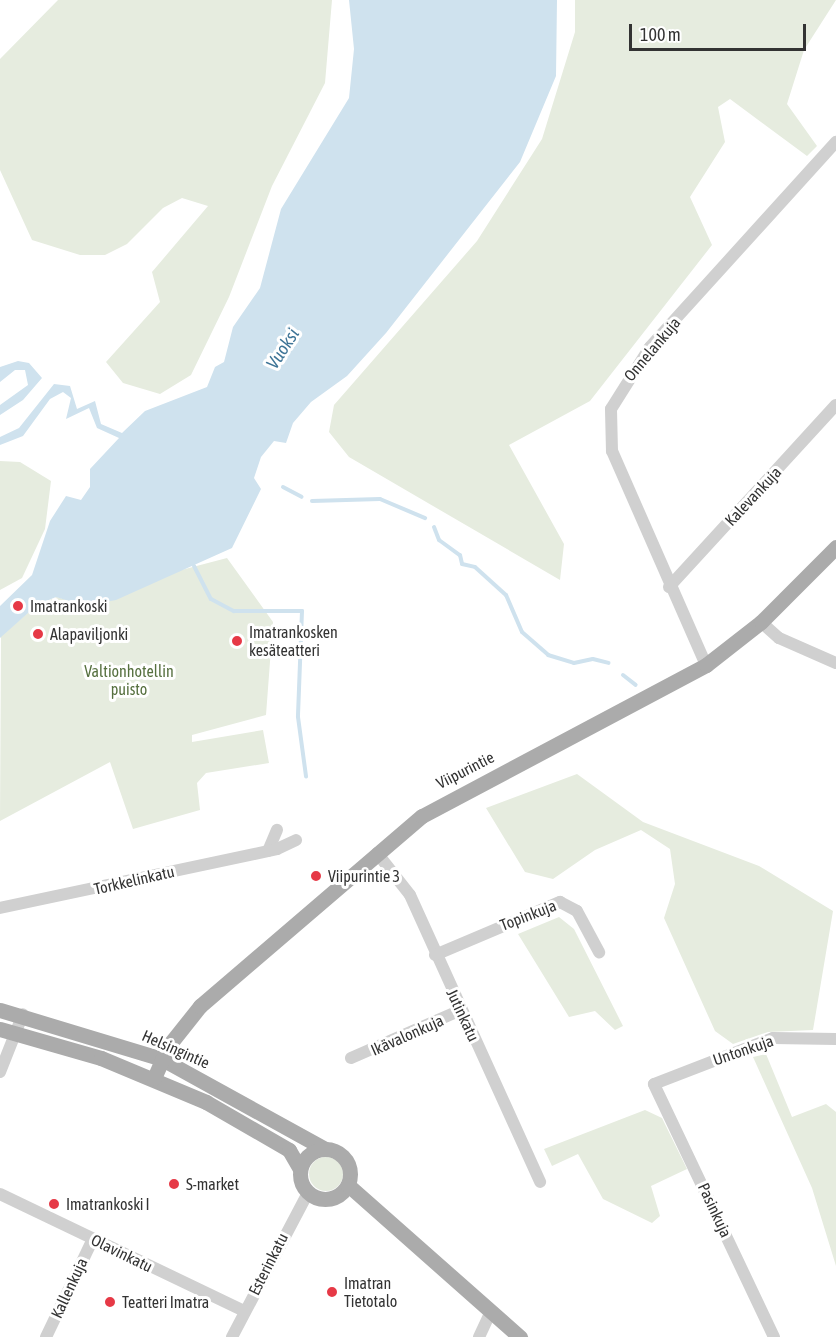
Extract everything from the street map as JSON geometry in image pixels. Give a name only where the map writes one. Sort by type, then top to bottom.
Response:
[{"type":"main road","name":"Viipurintie","points":[[154,1078],[162,1059],[200,1006],[377,853],[446,798],[706,665],[761,622],[836,547]]},
{"type":"main road","name":"Helsingintie","points":[[0,1010],[23,1014],[162,1059],[325,1149]]},
{"type":"main road","points":[[0,1029],[154,1078],[289,1149],[300,1169],[308,1193],[330,1200],[348,1185]]},
{"type":"main road","points":[[300,1169],[306,1157],[325,1149],[344,1158],[348,1185],[520,1337]]},
{"type":"street","name":"Onnelankuja","points":[[706,665],[669,587],[612,451],[611,409],[650,347],[836,142]]},
{"type":"street","name":"Kalevankuja","points":[[669,587],[836,405]]},
{"type":"street","points":[[761,622],[779,638],[836,663]]},
{"type":"street","points":[[268,851],[277,830]]},
{"type":"street","name":"Torkkelinkatu","points":[[0,908],[268,851],[296,840]]},
{"type":"street","name":"Jutinkatu","points":[[377,853],[410,895],[435,955],[540,1182]]},
{"type":"street","name":"Topinkuja","points":[[435,955],[560,902],[577,911],[599,952]]},
{"type":"street","name":"Ikävalonkuja","points":[[351,1058],[461,1010]]},
{"type":"street","points":[[0,1072],[18,1033],[23,1014]]},
{"type":"street","name":"Untonkuja","points":[[654,1084],[773,1038],[836,1039]]},
{"type":"street","name":"Pasinkuja","points":[[654,1084],[774,1337]]},
{"type":"street","name":"Esterinkatu","points":[[232,1337],[308,1193]]},
{"type":"street","name":"Olavinkatu","points":[[0,1194],[244,1311]]},
{"type":"street","name":"Kallenkuja","points":[[46,1337],[93,1239]]},
{"type":"street","points":[[479,1337],[491,1311]]},
{"type":"green space","points":[[58,0],[332,0],[325,83],[272,186],[229,297],[191,375],[160,394],[123,383],[106,362],[160,302],[152,272],[208,206],[182,198],[163,208],[127,244],[105,255],[80,255],[32,240],[0,170],[0,59]]},
{"type":"green space","points":[[575,0],[836,0],[804,50],[787,104],[817,146],[807,156],[730,99],[718,107],[725,142],[690,197],[712,245],[590,401],[509,445],[564,544],[560,580],[349,457],[329,432],[334,405],[477,241],[542,139],[575,32]]},
{"type":"green space","points":[[0,461],[20,462],[51,481],[45,529],[22,578],[0,590]]},
{"type":"green space","name":"Valtionhotellin puisto","points":[[227,558],[273,622],[266,715],[192,735],[192,742],[263,730],[269,763],[206,773],[197,783],[200,810],[133,829],[110,762],[0,821],[1,636],[37,605],[57,597],[67,600]]},
{"type":"green space","points":[[577,774],[643,822],[759,866],[833,911],[813,1030],[768,1032],[733,1044],[715,1031],[664,918],[675,884],[670,849],[641,830],[595,850],[553,879],[525,872],[486,808]]},
{"type":"green space","points":[[559,917],[574,929],[623,1026],[615,1030],[595,1011],[569,1017],[518,934]]},
{"type":"green space","points":[[766,1054],[792,1117],[826,1104],[836,1112],[836,1266],[812,1188],[753,1057]]},
{"type":"green space","points":[[645,1110],[662,1118],[687,1169],[651,1186],[660,1216],[652,1223],[603,1199],[578,1154],[552,1166],[544,1149]]},
{"type":"green space","points":[[326,1157],[338,1162],[343,1174],[338,1186],[326,1191],[314,1186],[309,1174],[314,1162]]},
{"type":"water","name":"Vuoksi","points":[[349,0],[557,0],[556,76],[520,162],[386,333],[347,376],[311,402],[293,423],[286,443],[274,441],[261,457],[254,478],[261,489],[232,548],[116,600],[85,606],[56,597],[37,605],[0,638],[0,606],[32,575],[50,521],[66,496],[81,500],[90,487],[90,469],[119,438],[97,428],[89,408],[66,419],[71,398],[63,392],[50,399],[23,436],[0,445],[0,437],[19,428],[54,384],[70,386],[77,409],[95,401],[101,424],[122,433],[145,411],[207,387],[215,367],[224,362],[233,327],[260,288],[281,209],[349,98],[354,49]]},
{"type":"water","points":[[18,361],[29,363],[42,378],[23,400],[0,415],[0,405],[28,385],[25,370],[15,370],[0,382],[0,367]]},
{"type":"waterway","points":[[283,487],[302,497]]},
{"type":"waterway","points":[[312,501],[380,499],[425,518]]},
{"type":"waterway","points":[[434,527],[439,540],[460,555],[462,564],[475,567],[506,595],[522,632],[548,655],[574,663],[593,659],[609,663]]},
{"type":"waterway","points":[[194,566],[211,599],[234,611],[302,611],[298,717],[306,776]]},
{"type":"waterway","points":[[623,675],[636,685]]},
{"type":"place","name":"Imatrankoski","points":[[18,606]]},
{"type":"place","name":"Alapaviljonki","points":[[38,634]]},
{"type":"place","name":"Imatrankosken kesäteatteri","points":[[237,641]]},
{"type":"place","name":"Viipurintie 3","points":[[316,876]]},
{"type":"place","name":"S-market","points":[[174,1184]]},
{"type":"place","name":"Imatrankoski I","points":[[54,1204]]},
{"type":"place","name":"Imatran Tietotalo","points":[[332,1292]]},
{"type":"place","name":"Teatteri Imatra","points":[[110,1302]]}]
